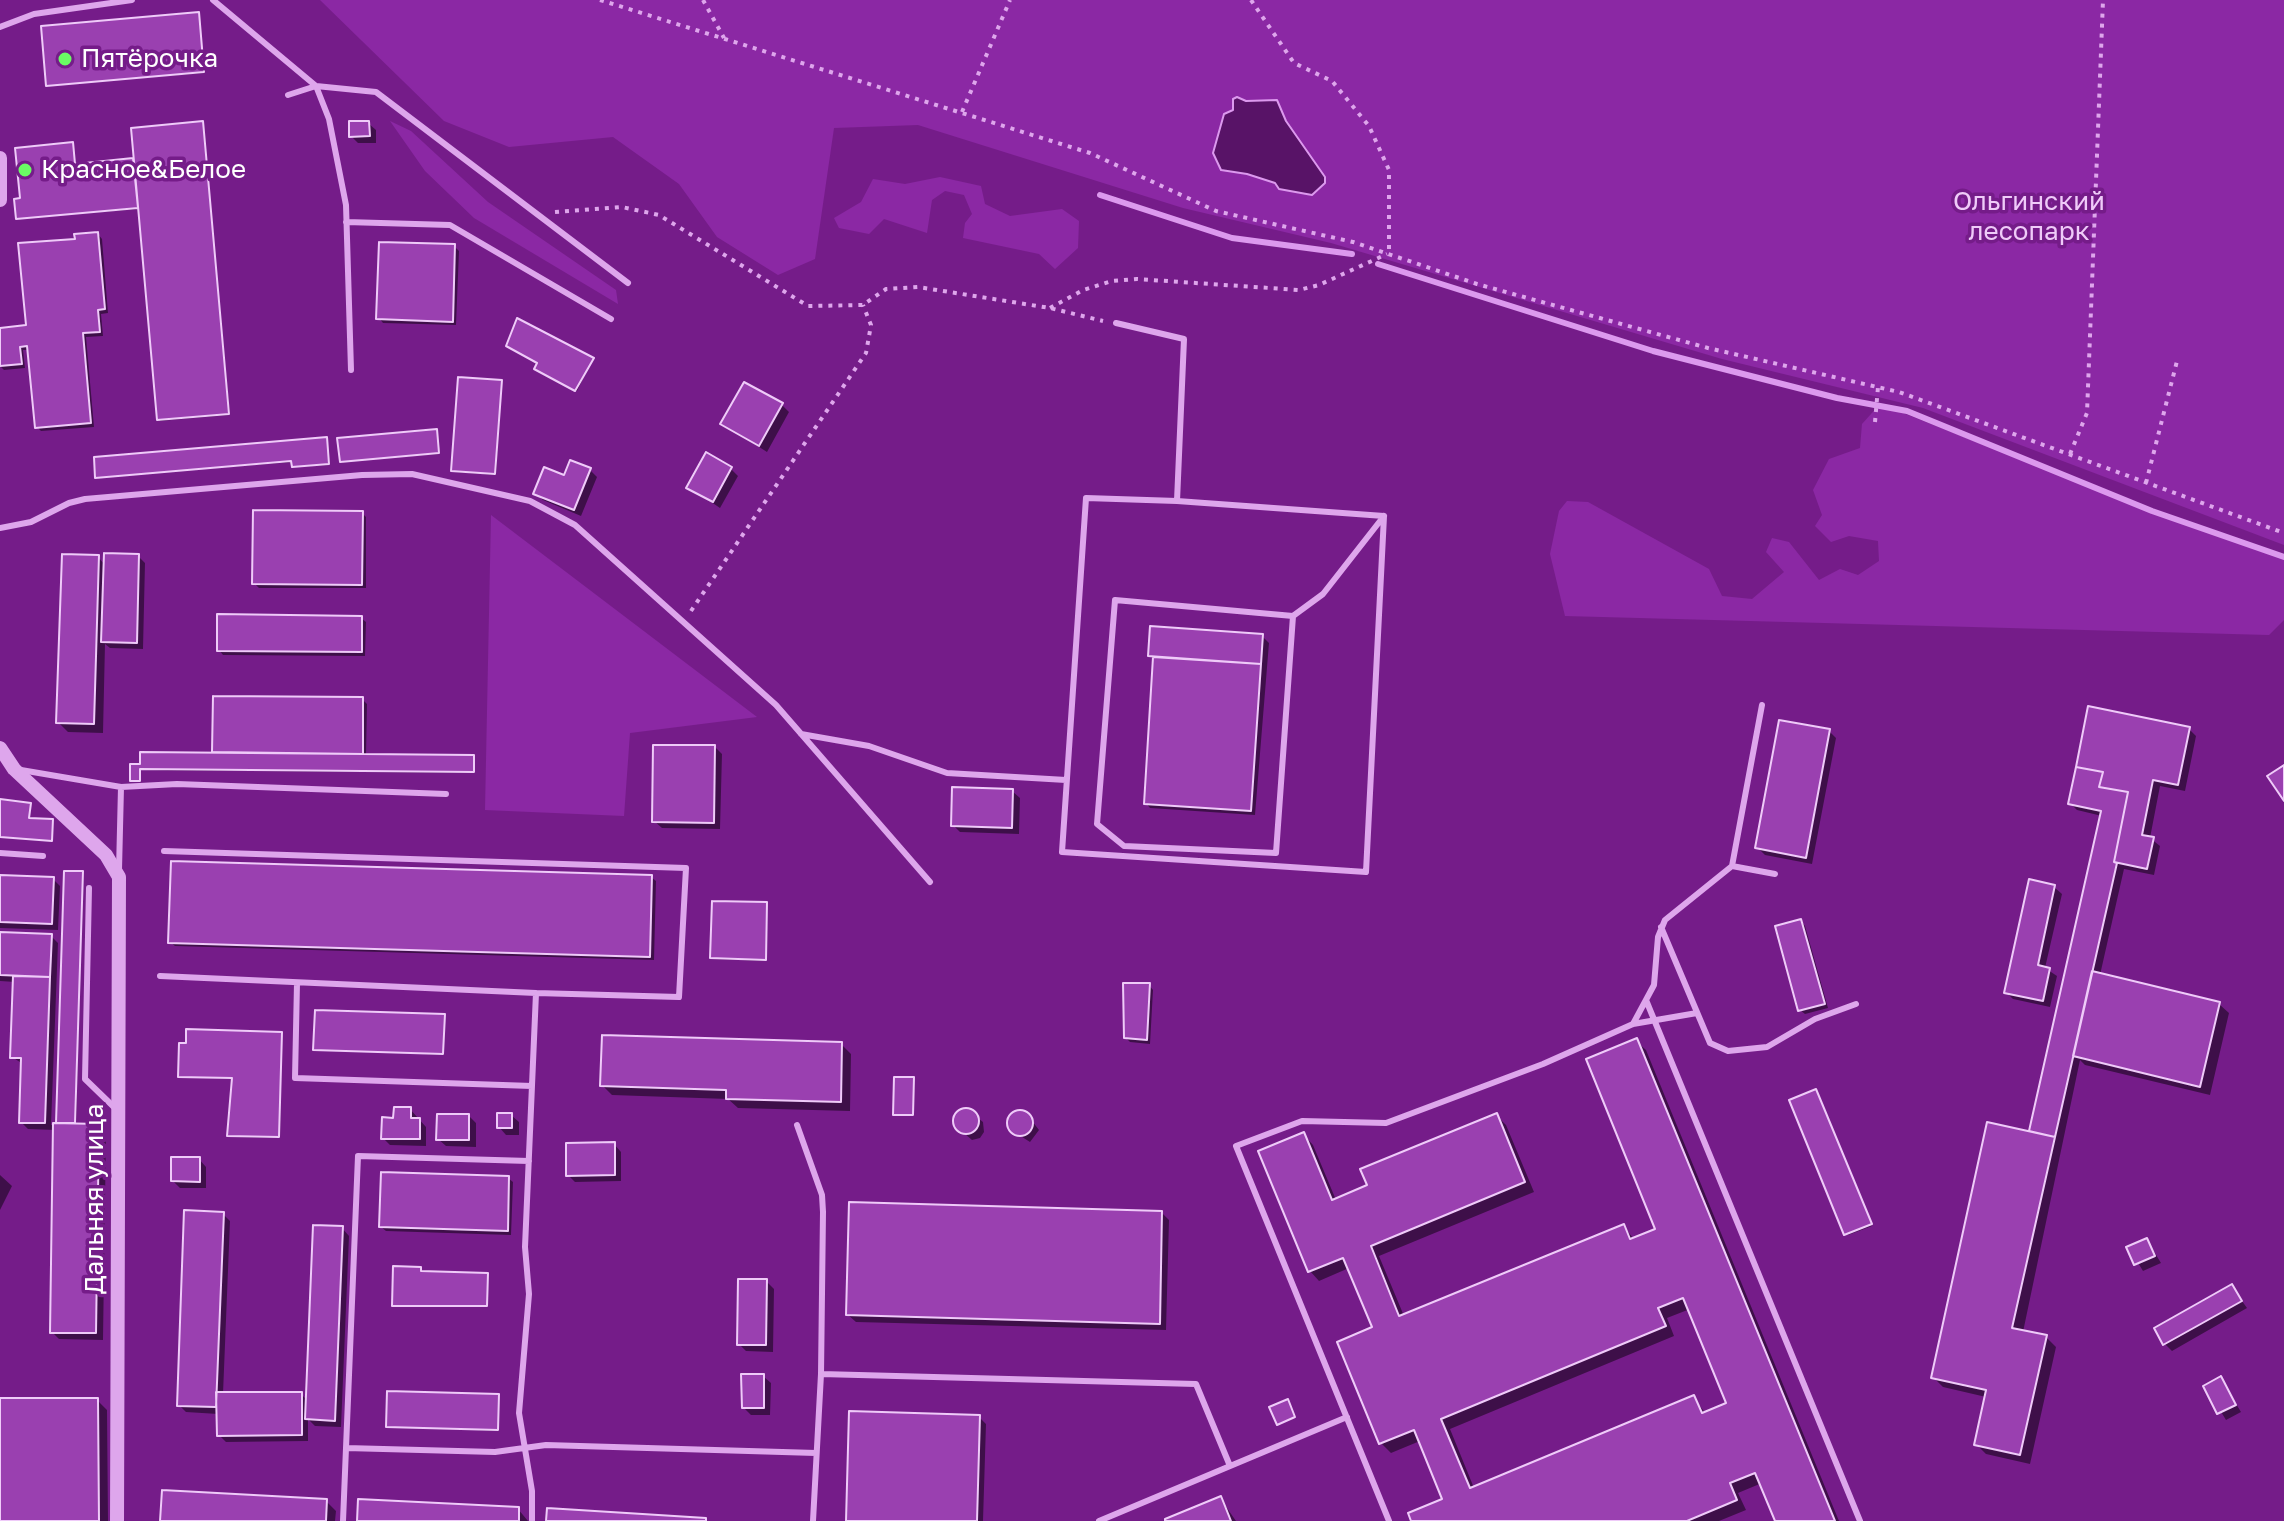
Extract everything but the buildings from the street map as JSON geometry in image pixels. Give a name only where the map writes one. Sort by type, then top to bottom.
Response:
[{"type":"street","points":[[0,158],[0,200]]},
{"type":"street","points":[[0,748],[14,769],[84,831],[106,855],[119,877]]},
{"type":"street","name":"Дальняя улица","points":[[117,1521],[119,877]]},
{"type":"lane","points":[[0,27],[34,14],[132,0]]},
{"type":"lane","points":[[213,0],[316,86],[329,119],[344,189],[351,370]]},
{"type":"lane","points":[[288,95],[316,86],[376,92],[628,283]]},
{"type":"lane","points":[[346,222],[450,225],[611,319]]},
{"type":"lane","points":[[1112,323],[1184,339],[1177,501]]},
{"type":"lane","points":[[0,528],[31,522],[85,499],[362,475],[412,474],[504,493],[550,509],[575,525],[776,705],[930,882]]},
{"type":"lane","points":[[1086,498],[1177,501],[1384,516],[1366,872],[1062,852],[1086,498]]},
{"type":"lane","points":[[1293,616],[1276,853],[1124,846],[1097,824],[1115,600],[1293,616],[1323,594],[1384,516]]},
{"type":"lane","points":[[1633,1024],[1654,985],[1661,927],[1687,899],[1732,866],[1762,705]]},
{"type":"lane","points":[[801,734],[869,746],[947,773],[1066,780]]},
{"type":"lane","points":[[14,769],[121,787],[177,784],[446,794]]},
{"type":"lane","name":"Дальняя улица","points":[[119,877],[121,787]]},
{"type":"lane","points":[[160,976],[679,997],[686,868],[164,851]]},
{"type":"lane","points":[[0,853],[43,856]]},
{"type":"lane","points":[[1732,866],[1775,874]]},
{"type":"lane","points":[[89,888],[85,1079],[120,1112]]},
{"type":"lane","points":[[1661,927],[1710,1043],[1728,1051],[1779,1042],[1815,1019],[1856,1004]]},
{"type":"lane","points":[[297,983],[295,1078],[532,1086]]},
{"type":"lane","points":[[532,1521],[532,1491],[519,1413],[529,1294],[525,1247],[536,993]]},
{"type":"lane","points":[[1646,1000],[1860,1521]]},
{"type":"lane","points":[[1389,1521],[1236,1146],[1302,1121],[1373,1125],[1399,1119],[1543,1064],[1633,1024],[1697,1013]]},
{"type":"lane","points":[[797,1125],[822,1195],[821,1374],[813,1521]]},
{"type":"lane","points":[[343,1521],[358,1156],[529,1161]]},
{"type":"lane","points":[[821,1374],[1196,1384],[1230,1466]]},
{"type":"lane","points":[[1099,1521],[1347,1417]]},
{"type":"lane","points":[[346,1448],[495,1452],[546,1445],[816,1453]]},
{"type":"path","points":[[600,0],[1090,153],[1216,211],[1389,253],[1477,284],[1692,344],[1878,387],[2284,533]]},
{"type":"path","points":[[703,0],[725,40]]},
{"type":"path","points":[[961,112],[1010,0]]},
{"type":"path","points":[[1251,0],[1294,63],[1332,81],[1369,126],[1389,170],[1389,253]]},
{"type":"path","points":[[2070,455],[2087,413],[2103,0]]},
{"type":"path","points":[[533,213],[622,207],[659,215],[808,306],[863,305],[886,289],[945,289],[1112,323]]},
{"type":"path","points":[[1050,308],[1083,290],[1112,281],[1137,279],[1299,290],[1319,285],[1389,253]]},
{"type":"path","points":[[683,622],[866,353],[871,325],[863,305]]},
{"type":"path","points":[[2146,483],[2177,361]]},
{"type":"path","points":[[1875,422],[1878,387]]},
{"type":"green space","name":"Ольгинский лесопарк","points":[[320,0],[2284,0],[2284,545],[1923,408],[1722,359],[1331,243],[1183,208],[918,125],[834,128],[815,259],[778,275],[717,237],[679,184],[613,137],[509,147],[444,121]]},
{"type":"green space","points":[[390,121],[411,131],[488,202],[616,290],[618,304],[474,218],[425,171]]},
{"type":"green space","points":[[940,177],[981,186],[985,204],[1010,216],[1062,209],[1079,221],[1078,248],[1055,269],[1039,254],[963,238],[965,223],[972,214],[964,195],[945,191],[932,200],[927,233],[884,219],[869,234],[839,228],[834,218],[861,202],[873,179],[905,184]]},
{"type":"green space","points":[[1880,404],[2152,511],[2284,557],[2284,620],[2269,635],[1565,616],[1550,554],[1559,511],[1567,501],[1588,502],[1709,569],[1722,596],[1752,599],[1784,572],[1766,552],[1772,538],[1789,542],[1819,580],[1840,569],[1858,575],[1879,561],[1878,541],[1849,536],[1831,542],[1815,526],[1822,515],[1813,490],[1829,459],[1860,448],[1862,424]]},
{"type":"green space","points":[[491,515],[757,717],[630,733],[624,816],[485,810]]},
{"type":"shaded area","points":[[1237,97],[1246,101],[1277,100],[1286,121],[1325,177],[1325,183],[1312,195],[1279,189],[1275,183],[1247,174],[1221,170],[1213,153],[1224,114],[1233,110],[1233,99]]},
{"type":"waterway","points":[[1100,195],[1232,238],[1352,254]]},
{"type":"waterway","points":[[1378,264],[1653,351],[1837,398],[1907,411],[2152,511],[2284,557]]},
{"type":"place","name":"Пятёрочка","points":[[65,59]]},
{"type":"place","name":"Красное&Белое","points":[[25,170]]}]
